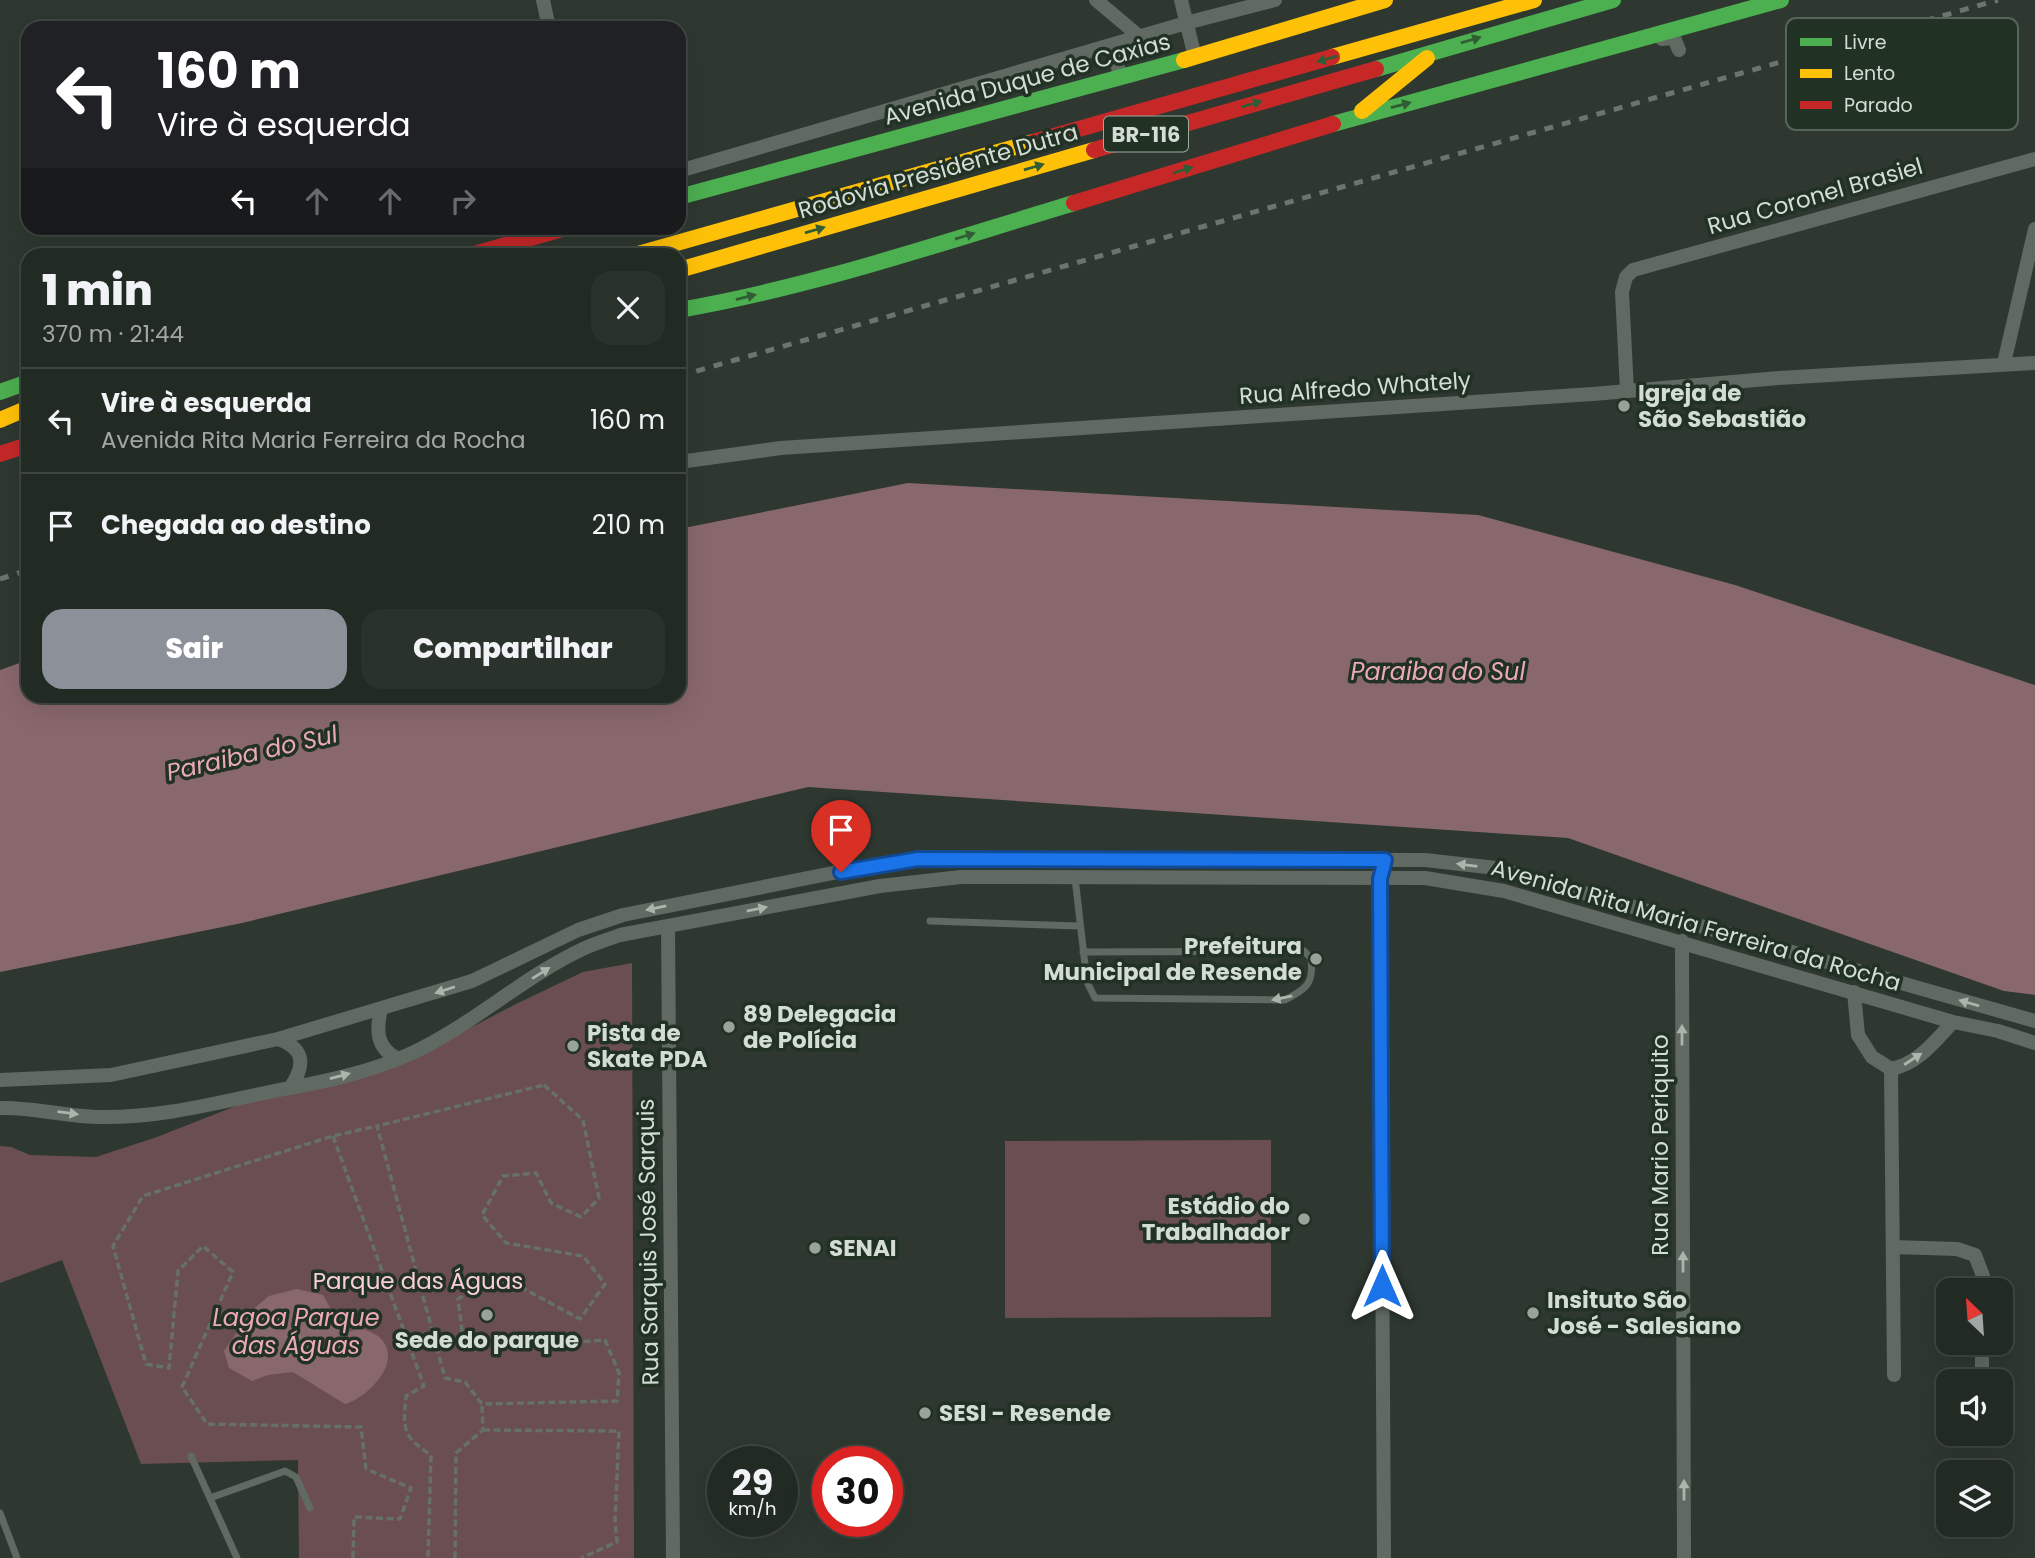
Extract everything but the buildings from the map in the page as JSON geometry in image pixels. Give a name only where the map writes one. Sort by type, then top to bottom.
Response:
[{"type":"main road","name":"Avenida Duque de Caxias","points":[[686,195],[1195,57],[1385,0]]},
{"type":"main road","name":"Rodovia Presidente Dutra","points":[[659,248],[1534,0]]},
{"type":"main road","name":"Rodovia Presidente Dutra","points":[[686,268],[1613,0]]},
{"type":"main road","points":[[686,309],[737,300],[886,260],[1352,118],[1782,0]]},
{"type":"main road","points":[[1352,118],[1438,50]]},
{"type":"main road","points":[[495,248],[541,235]]},
{"type":"main road","points":[[0,392],[21,384]]},
{"type":"main road","points":[[0,420],[21,411]]},
{"type":"main road","points":[[0,428],[21,421]]},
{"type":"main road","points":[[0,454],[21,448]]},
{"type":"street","points":[[543,0],[548,21]]},
{"type":"street","points":[[1096,0],[1140,37]]},
{"type":"street","points":[[1181,0],[1195,57]]},
{"type":"street","name":"Avenida Duque de Caxias","points":[[686,169],[1186,23],[1275,0]]},
{"type":"street","points":[[1629,42],[1674,38],[1679,50]]},
{"type":"street","points":[[1111,46],[1121,77]]},
{"type":"street","name":"Rua Coronel Brasiel","points":[[1627,391],[1622,292],[1626,277],[1633,270],[2035,159]]},
{"type":"street","points":[[2004,363],[2035,229]]},
{"type":"street","name":"Rua Alfredo Whately","points":[[686,461],[781,448],[1176,424],[1779,378],[2035,363]]},
{"type":"street","name":"Avenida Rita Maria Ferreira da Rocha","points":[[0,1080],[111,1075],[278,1039],[472,981],[578,930],[623,915],[918,859],[1425,860],[1496,868],[2035,1021]]},
{"type":"street","points":[[1384,1558],[1380,879],[1385,860]]},
{"type":"street","name":"Avenida Rita Maria Ferreira da Rocha","points":[[0,1108],[98,1117],[134,1116],[199,1109],[290,1088],[397,1059],[455,1029],[534,977],[586,947],[620,935],[880,886],[961,877],[1425,878],[1504,891],[1953,1022],[1998,1031],[2035,1043]]},
{"type":"street","name":"Rua Sarquis José Sarquis","points":[[668,926],[673,1558]]},
{"type":"street","name":"Rua Mario Periquito","points":[[1682,942],[1684,1558]]},
{"type":"street","points":[[1854,992],[1858,1035],[1872,1058],[1891,1069],[1901,1067],[1919,1057],[1953,1022]]},
{"type":"street","points":[[381,1009],[379,1038],[382,1047],[397,1059]]},
{"type":"street","points":[[278,1039],[295,1049],[300,1057],[298,1076],[290,1088]]},
{"type":"street","points":[[1891,1069],[1895,1375]]},
{"type":"street","points":[[1893,1247],[1957,1249],[1975,1255],[1983,1278]]},
{"type":"lane","points":[[1075,877],[1079,926],[1087,982],[1095,998],[1285,1000],[1304,990],[1313,976],[1311,958],[1304,951],[1083,952]]},
{"type":"lane","points":[[930,921],[1079,926]]},
{"type":"lane","points":[[191,1456],[237,1558]]},
{"type":"lane","points":[[210,1498],[285,1471],[296,1477],[310,1508]]},
{"type":"lane","points":[[0,1513],[17,1558]]},
{"type":"path","points":[[353,1558],[354,1517],[400,1519],[411,1488],[366,1469],[361,1426],[207,1424],[182,1387],[233,1272],[203,1246],[178,1271],[169,1368],[146,1364],[113,1246],[143,1196],[332,1136],[544,1085],[583,1120],[599,1198],[581,1217],[551,1203],[536,1173],[503,1176],[482,1215],[506,1243],[583,1256],[605,1284],[580,1319],[498,1275],[458,1299],[463,1339],[512,1346],[605,1340],[619,1373],[617,1401],[482,1404]]},
{"type":"path","points":[[377,1126],[445,1378],[465,1382],[482,1404],[483,1430]]},
{"type":"path","points":[[332,1136],[424,1386],[406,1396],[403,1424],[412,1442],[431,1455],[428,1558]]},
{"type":"path","points":[[455,1558],[456,1453],[483,1430],[619,1431],[615,1520],[617,1542],[580,1558]]},
{"type":"green space","name":"Parque das Águas","points":[[632,963],[634,1558],[299,1558],[298,1460],[141,1464],[62,1260],[0,1283],[0,1146],[11,1147],[30,1155],[96,1157],[157,1137],[251,1100],[426,1051],[583,972]]},
{"type":"green space","points":[[1271,1140],[1271,1317],[1005,1318],[1005,1141]]},
{"type":"water","name":"Paraiba do Sul","points":[[908,483],[1478,515],[1735,585],[2035,685],[2035,995],[2004,991],[1568,838],[808,787],[242,923],[0,972],[0,670],[21,662],[21,703],[686,703],[686,528]]},
{"type":"water","name":"Lagoa Parque das Águas","points":[[297,1289],[323,1295],[344,1333],[362,1328],[378,1336],[386,1345],[388,1355],[381,1376],[364,1394],[354,1400],[345,1404],[293,1372],[268,1375],[252,1381],[229,1368],[224,1351],[253,1309],[269,1296]]},
{"type":"railway","points":[[1935,18],[1998,0]]},
{"type":"railway","points":[[686,374],[1786,60]]},
{"type":"railway","points":[[0,579],[21,572]]},
{"type":"traffic: fast","points":[[1376,69],[1613,0]]},
{"type":"traffic: fast","points":[[1333,124],[1781,0]]},
{"type":"traffic: fast","points":[[686,195],[1184,60]]},
{"type":"traffic: fast","points":[[686,309],[829,276],[1074,203]]},
{"type":"traffic: fast","points":[[0,392],[21,384]]},
{"type":"traffic: slow","points":[[1184,60],[1385,0]]},
{"type":"traffic: slow","points":[[1332,57],[1534,0]]},
{"type":"traffic: slow","points":[[1362,111],[1427,58]]},
{"type":"traffic: slow","points":[[659,248],[1033,142]]},
{"type":"traffic: slow","points":[[686,268],[1094,150]]},
{"type":"traffic: slow","points":[[0,420],[21,411]]},
{"type":"traffic: jam","points":[[1033,142],[1332,57]]},
{"type":"traffic: jam","points":[[1094,150],[1376,69]]},
{"type":"traffic: jam","points":[[1074,203],[1333,124]]},
{"type":"traffic: jam","points":[[495,248],[541,235]]},
{"type":"traffic: jam","points":[[0,454],[21,447]]},
{"type":"place","name":"Igreja de São Sebastião","points":[[1624,406]]},
{"type":"place","name":"Prefeitura Municipal de Resende","points":[[1316,959]]},
{"type":"place","name":"89 Delegacia de Polícia","points":[[729,1027]]},
{"type":"place","name":"Pista de Skate PDA","points":[[573,1046]]},
{"type":"place","name":"Estádio do Trabalhador","points":[[1304,1219]]},
{"type":"place","name":"SENAI","points":[[815,1248]]},
{"type":"place","name":"Insituto São José - Salesiano","points":[[1533,1313]]},
{"type":"place","name":"Sede do parque","points":[[487,1315]]},
{"type":"place","name":"SESI - Resende","points":[[925,1413]]},
{"type":"route","points":[[841,872],[918,859],[1385,860],[1380,879],[1382,1286]]}]
